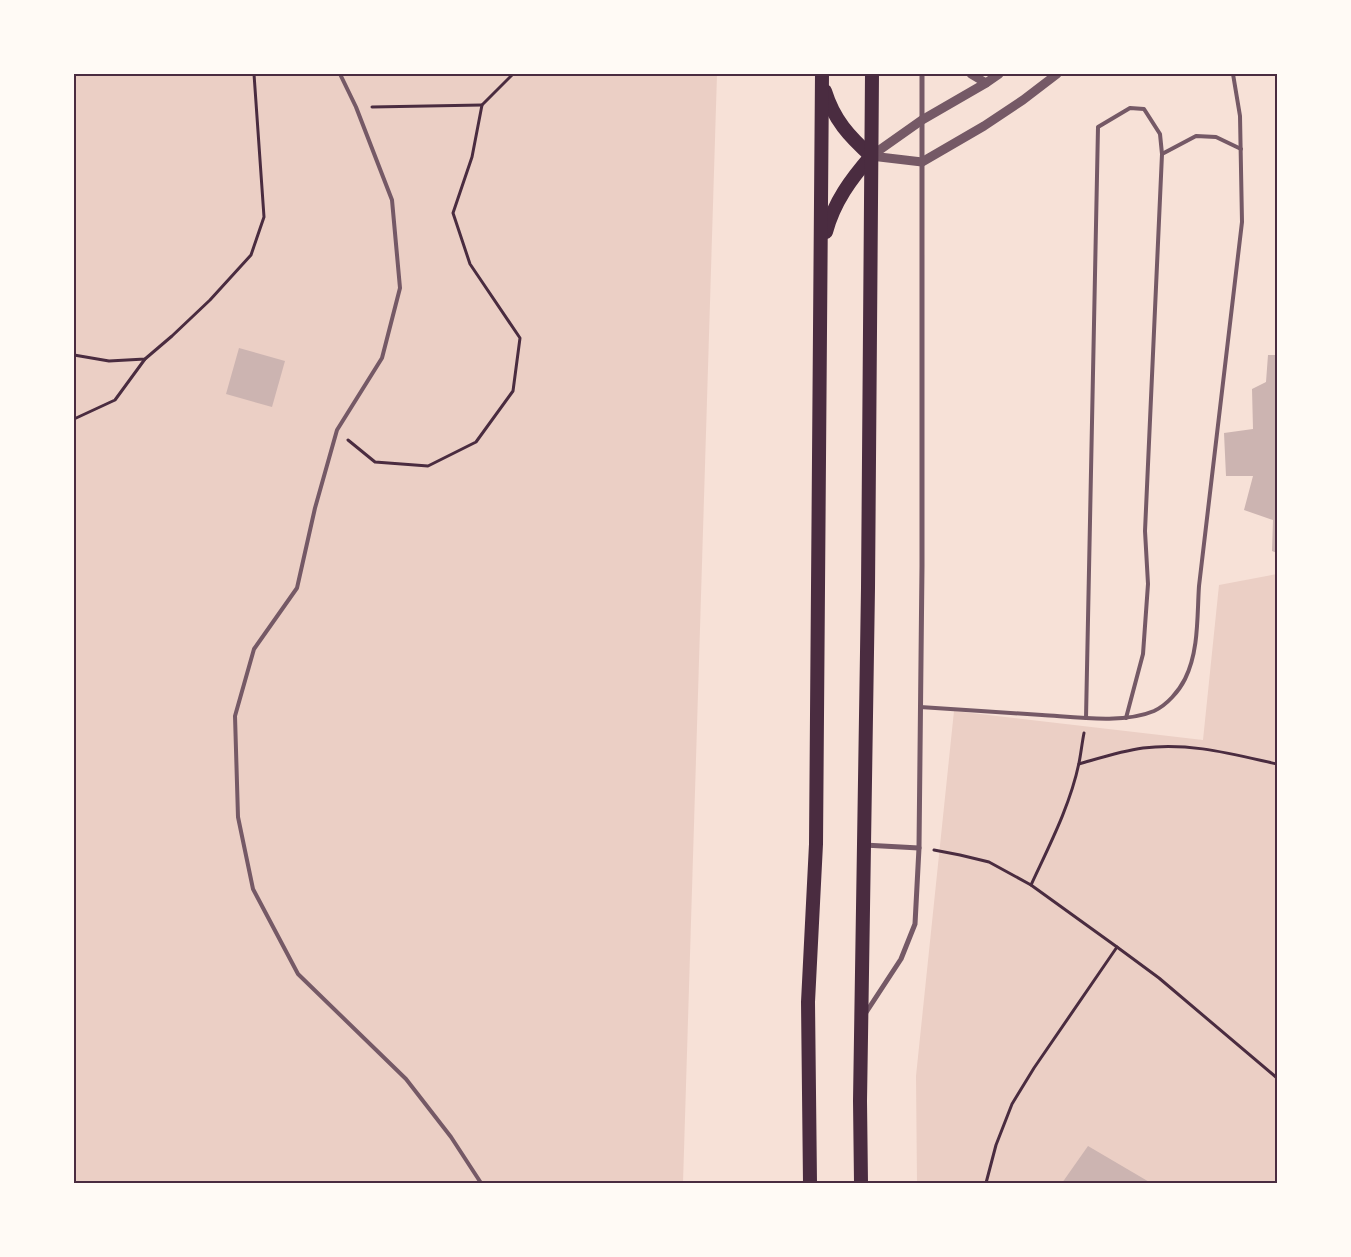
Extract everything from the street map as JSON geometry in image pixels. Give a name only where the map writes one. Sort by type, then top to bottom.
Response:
[{"type":"highway","points":[[861,1183],[860,1101],[872,74]]},
{"type":"highway","points":[[822,78],[829,103],[840,123],[853,141],[871,156]]},
{"type":"highway","points":[[810,1183],[808,1002],[816,844],[822,78]]},
{"type":"highway","points":[[821,248],[828,222],[839,198],[871,156]]},
{"type":"street","points":[[862,1018],[901,958],[915,924],[919,848],[922,566],[922,74]]},
{"type":"street","points":[[970,74],[986,83]]},
{"type":"street","points":[[871,156],[922,120],[999,74]]},
{"type":"street","points":[[871,156],[922,162],[984,126],[1057,74]]},
{"type":"street","points":[[864,845],[919,848]]},
{"type":"lane","points":[[340,74],[356,107],[392,200],[400,288],[382,358],[337,430],[315,508],[298,588],[254,649],[235,716],[238,817],[253,888],[298,974],[406,1079],[451,1136],[481,1183]]},
{"type":"lane","points":[[920,707],[1086,718],[1126,718],[1154,711],[1166,704],[1185,680],[1192,662],[1195,644],[1199,586],[1242,222],[1240,116],[1232,74]]},
{"type":"lane","points":[[1086,718],[1098,127],[1130,108],[1144,109],[1160,134],[1162,154],[1145,531],[1148,584],[1143,654],[1126,718]]},
{"type":"lane","points":[[1162,154],[1196,136],[1216,137],[1241,149]]},
{"type":"path","points":[[74,419],[115,400],[145,359],[210,300],[252,255],[264,217],[254,74]]},
{"type":"path","points":[[337,430],[375,462],[428,466],[476,442],[513,390],[520,338],[470,264],[454,213],[472,157],[482,105],[513,74]]},
{"type":"path","points":[[356,107],[482,105]]},
{"type":"path","points":[[74,355],[109,360],[145,359]]},
{"type":"path","points":[[1031,885],[1070,796],[1079,764],[1086,718]]},
{"type":"path","points":[[1079,764],[1118,753],[1168,746],[1210,748],[1277,764]]},
{"type":"path","points":[[919,848],[989,862],[1031,885],[1159,978],[1277,1078]]},
{"type":"path","points":[[986,1183],[996,1145],[1012,1104],[1117,946]]},
{"type":"shaded area","points":[[74,74],[717,74],[683,1183],[74,1183]]},
{"type":"shaded area","points":[[1277,574],[1277,1183],[917,1183],[916,1076],[954,711],[1203,740],[1219,585]]},
{"type":"building","points":[[239,348],[285,361],[272,407],[226,394]]},
{"type":"building","points":[[1268,355],[1277,355],[1277,553],[1272,551],[1273,520],[1244,510],[1253,476],[1226,476],[1224,433],[1253,429],[1252,389],[1266,382]]},
{"type":"building","points":[[1088,1146],[1151,1183],[1062,1183]]}]
